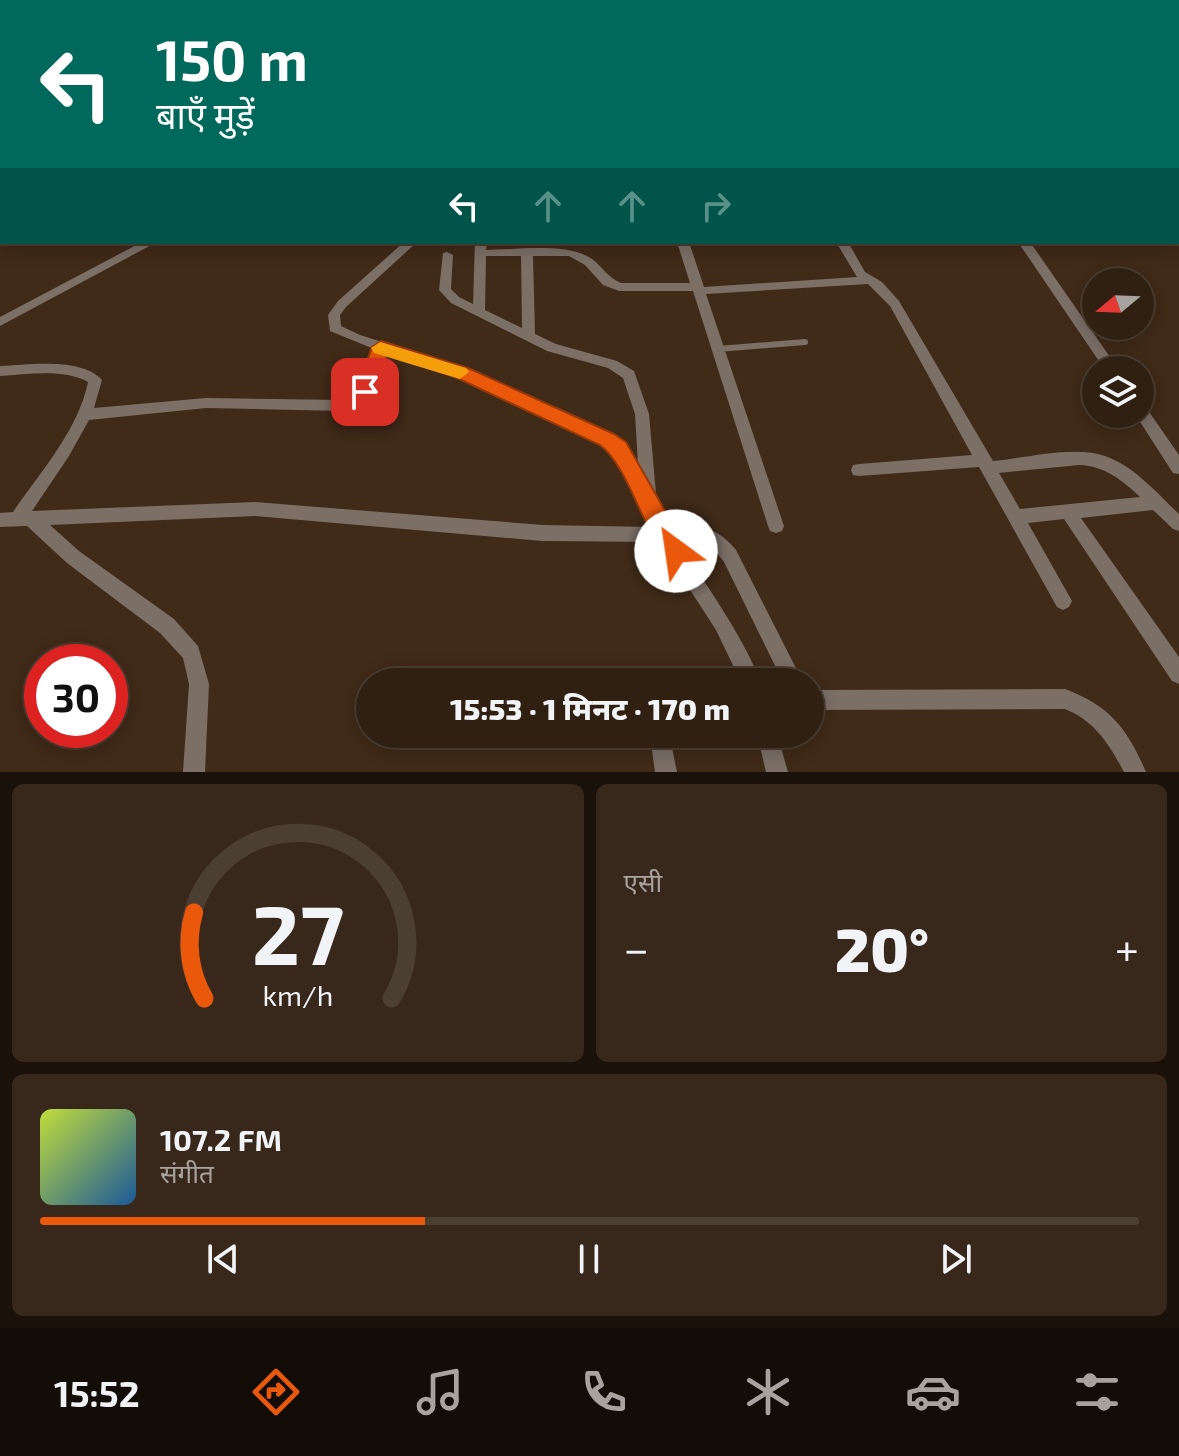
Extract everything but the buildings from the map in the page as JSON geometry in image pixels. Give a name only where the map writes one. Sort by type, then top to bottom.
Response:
[{"type":"street","points":[[0,322],[147,244]]},
{"type":"street","points":[[409,244],[334,315],[335,328],[381,347],[462,373],[607,439],[619,448],[631,465],[664,533],[718,617],[746,668]]},
{"type":"street","points":[[684,244],[776,526]]},
{"type":"street","points":[[843,244],[855,265],[895,304],[1063,601]]},
{"type":"street","points":[[1025,244],[1102,356]]},
{"type":"street","points":[[479,312],[480,247],[578,255],[607,282],[619,287],[698,289],[869,280]]},
{"type":"street","points":[[527,252],[529,336]]},
{"type":"street","points":[[447,255],[445,290],[455,300],[567,354],[612,364],[629,375],[642,414],[649,503]]},
{"type":"street","points":[[85,415],[206,403],[343,406],[365,392],[381,347]]},
{"type":"street","points":[[0,371],[85,373],[95,380],[85,415],[16,520]]},
{"type":"street","points":[[1153,428],[1176,459]]},
{"type":"street","points":[[859,470],[1093,459],[1115,469],[1179,524]]},
{"type":"street","points":[[1017,517],[1155,503]]},
{"type":"street","points":[[16,520],[171,510],[255,509],[543,533],[706,535],[719,542],[730,556],[786,668]]},
{"type":"street","points":[[1068,512],[1179,674]]},
{"type":"street","points":[[16,520],[73,557],[167,626],[191,653],[199,684],[194,772]]},
{"type":"street","points":[[824,700],[1065,699],[1098,713],[1114,733],[1135,772]]},
{"type":"street","points":[[662,748],[666,772]]},
{"type":"street","points":[[771,748],[777,772]]},
{"type":"lane","points":[[718,349],[805,342]]},
{"type":"slow traffic","points":[[380,348],[460,372]]},
{"type":"route","points":[[365,392],[381,347],[462,373],[607,439],[619,448],[631,465],[676,551]]}]
